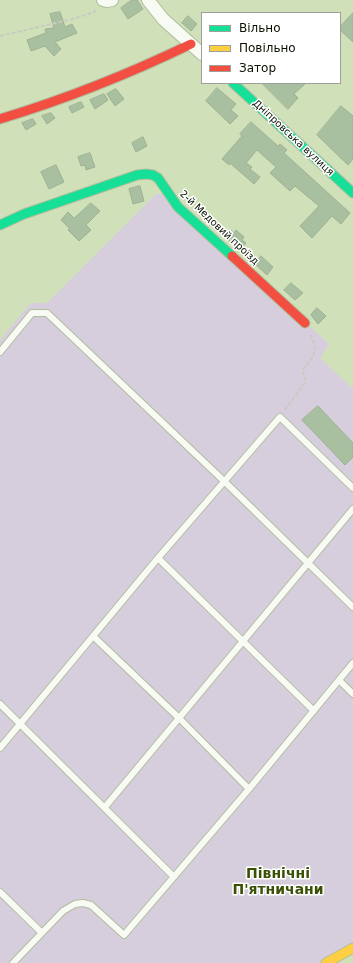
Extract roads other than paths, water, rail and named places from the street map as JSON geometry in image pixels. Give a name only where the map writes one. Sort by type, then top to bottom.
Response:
[{"type":"street","points":[[148,0],[163,19],[201,53]]},
{"type":"street","points":[[0,119],[95,87],[159,60],[191,44]]},
{"type":"street","name":"Дніпровська вулиця","points":[[234,84],[353,193]]},
{"type":"street","name":"2-й Медовий проїзд","points":[[0,225],[32,211],[137,175],[144,173],[150,174],[160,179],[172,201],[178,207],[306,323]]},
{"type":"street","points":[[326,963],[353,948]]},
{"type":"lane","points":[[0,352],[32,313],[47,313],[224,481],[353,607]]},
{"type":"lane","points":[[0,748],[158,558],[280,417],[353,488]]},
{"type":"lane","points":[[105,807],[353,509]]},
{"type":"lane","points":[[158,558],[314,712]]},
{"type":"lane","points":[[93,636],[179,718],[249,789]]},
{"type":"lane","points":[[13,963],[69,906],[83,903],[91,905],[124,935],[314,712],[353,663]]},
{"type":"lane","points":[[339,680],[353,694]]},
{"type":"lane","points":[[0,704],[174,877]]},
{"type":"lane","points":[[0,892],[42,933]]},
{"type":"district","name":"Північні П'ятничани","points":[[278,882]]}]
